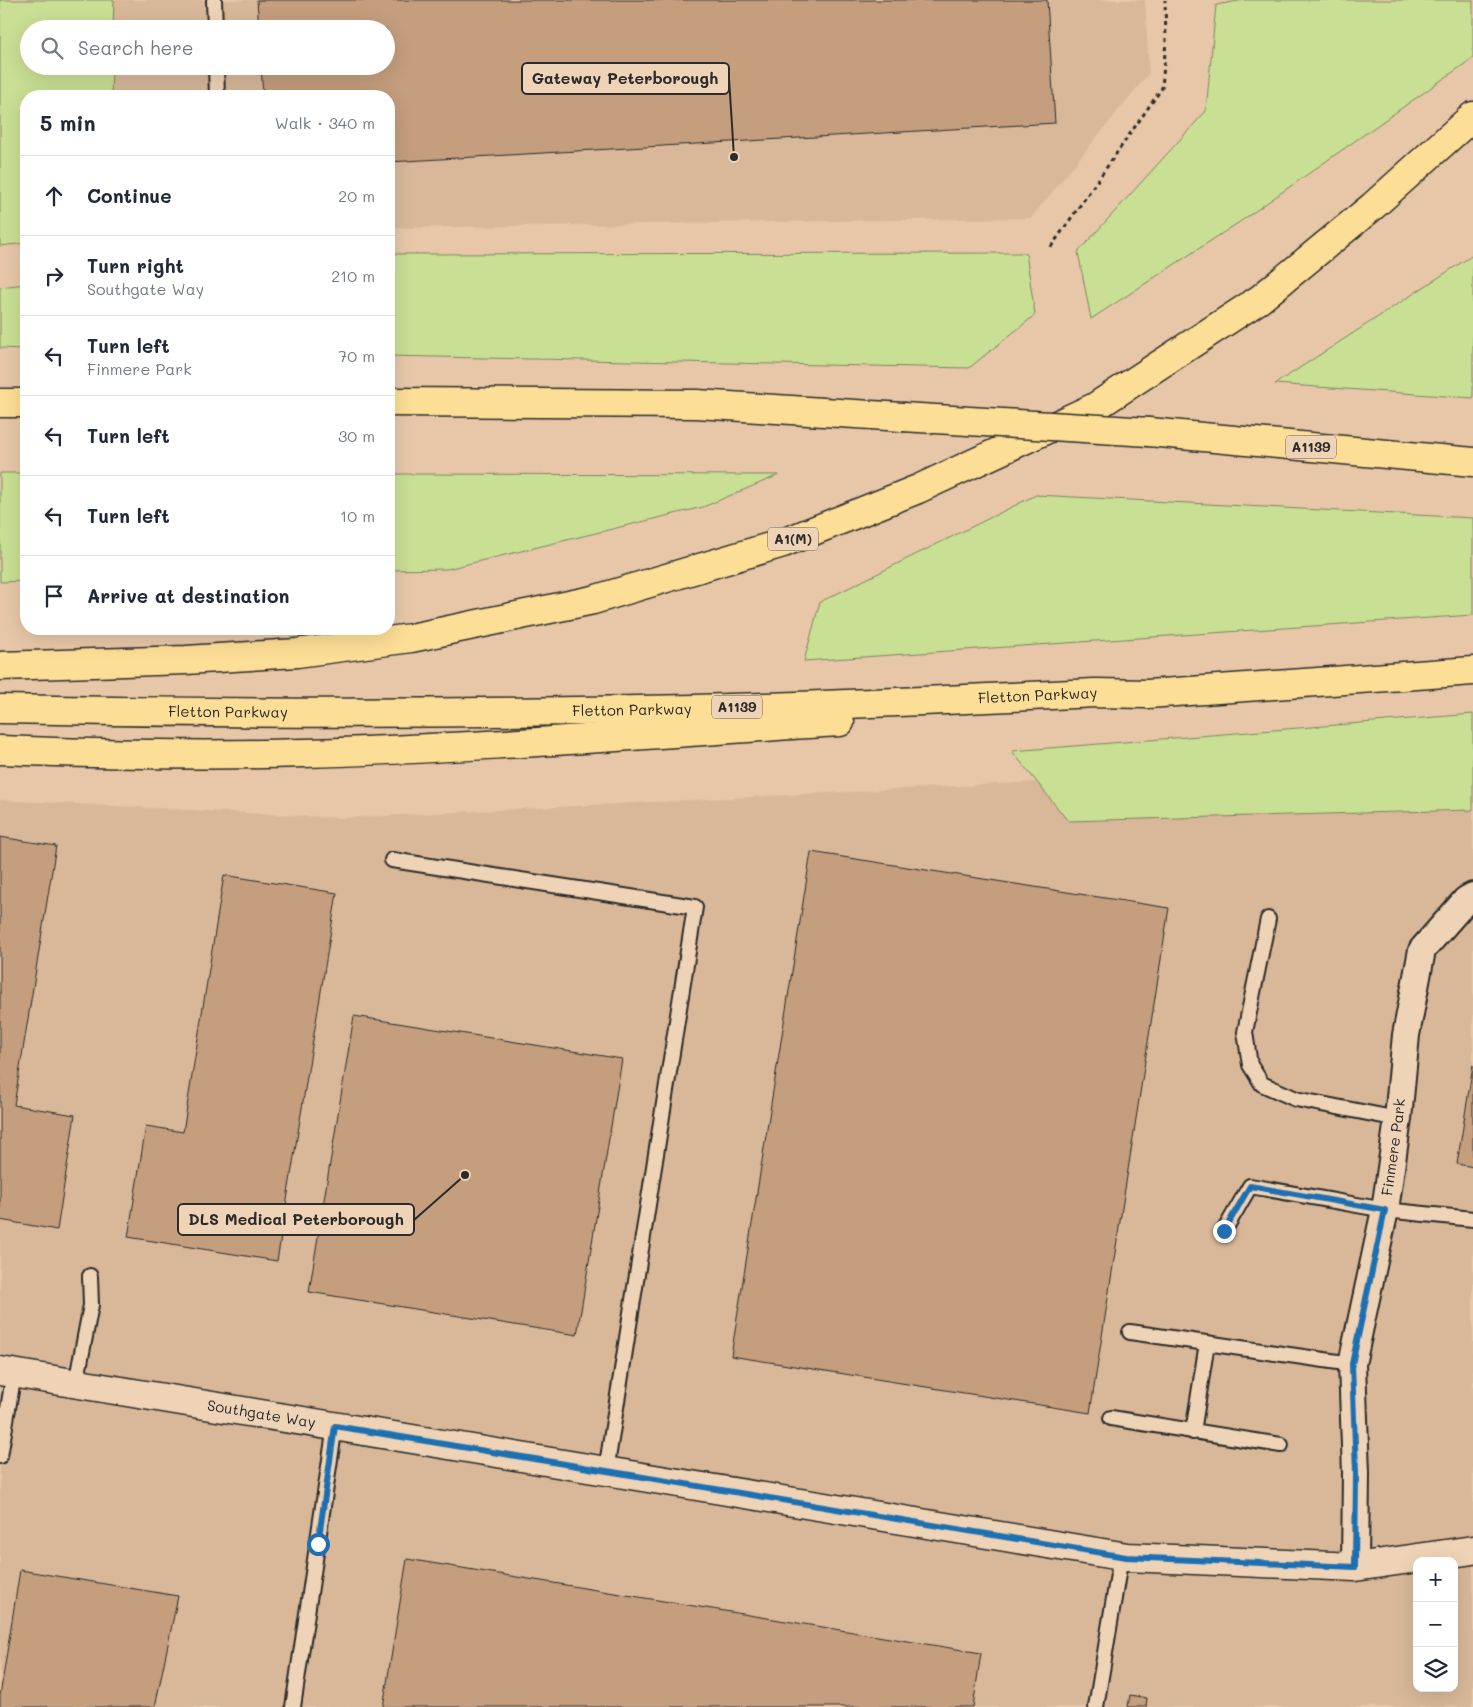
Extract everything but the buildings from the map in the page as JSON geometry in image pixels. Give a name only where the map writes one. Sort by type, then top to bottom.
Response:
[{"type":"highway","name":"A1(M)","points":[[0,666],[186,660],[296,653],[411,638],[593,600],[783,543],[918,489],[1095,407],[1260,299],[1373,206],[1473,116]]},
{"type":"highway","name":"A1139","points":[[395,402],[697,404],[1149,432],[1473,462]]},
{"type":"highway","points":[[0,403],[20,403]]},
{"type":"highway","name":"Fletton Parkway","points":[[0,708],[175,713],[378,714],[696,709],[1096,693],[1148,694],[1473,671]]},
{"type":"highway","points":[[0,750],[185,754],[303,753],[442,747],[854,721],[1148,694]]},
{"type":"street","name":"Finmere Park","points":[[1355,1567],[1356,1473],[1352,1364],[1385,1210],[1398,1119],[1406,1035],[1422,950],[1466,900],[1473,896]]},
{"type":"street","name":"Southgate Way","points":[[7,1372],[1120,1556],[1355,1567],[1473,1550]]},
{"type":"lane","points":[[214,0],[215,20]]},
{"type":"lane","points":[[216,75],[217,90]]},
{"type":"lane","points":[[392,860],[695,907],[606,1471]]},
{"type":"lane","points":[[1268,919],[1245,1032],[1250,1065],[1262,1084],[1296,1099],[1398,1119]]},
{"type":"lane","points":[[1224,1231],[1250,1186],[1385,1210],[1473,1219]]},
{"type":"lane","points":[[76,1384],[91,1305],[90,1276]]},
{"type":"lane","points":[[1130,1332],[1352,1364]]},
{"type":"lane","points":[[1193,1432],[1206,1343]]},
{"type":"lane","points":[[0,1456],[7,1372]]},
{"type":"lane","points":[[1111,1418],[1281,1445]]},
{"type":"lane","points":[[293,1707],[335,1426]]},
{"type":"lane","points":[[1096,1707],[1120,1556]]},
{"type":"path","points":[[1051,247],[1162,88],[1166,41],[1166,0]]},
{"type":"shaded area","points":[[0,0],[1145,0],[1149,73],[1031,218],[395,228],[395,90],[20,90],[20,244],[0,246]]},
{"type":"shaded area","points":[[1473,767],[1473,1707],[0,1707],[0,800],[342,818],[1271,770]]},
{"type":"green space","points":[[0,0],[114,0],[113,20],[20,20],[20,75],[112,75],[111,90],[20,90],[20,244],[0,246]]},
{"type":"green space","points":[[1244,0],[1473,0],[1473,58],[1241,221],[1091,319],[1078,252],[1206,111],[1216,5]]},
{"type":"green space","points":[[1026,253],[1035,315],[969,368],[395,356],[395,254]]},
{"type":"green space","points":[[1473,255],[1473,398],[1275,384]]},
{"type":"green space","points":[[20,285],[20,349],[0,348],[0,287]]},
{"type":"green space","points":[[0,473],[20,473],[20,581],[0,582]]},
{"type":"green space","points":[[395,474],[779,475],[703,507],[447,569],[395,570]]},
{"type":"green space","points":[[1036,495],[1473,518],[1473,615],[804,661],[820,602]]},
{"type":"green space","points":[[1473,714],[1473,810],[1068,821],[1012,751]]},
{"type":"place","name":"Gateway Peterborough","points":[[734,157]]},
{"type":"place","name":"DLS Medical Peterborough","points":[[465,1175]]},
{"type":"route","points":[[318,1544],[335,1426],[1126,1557],[1355,1567],[1356,1473],[1352,1364],[1385,1210],[1250,1186],[1224,1231]]}]
